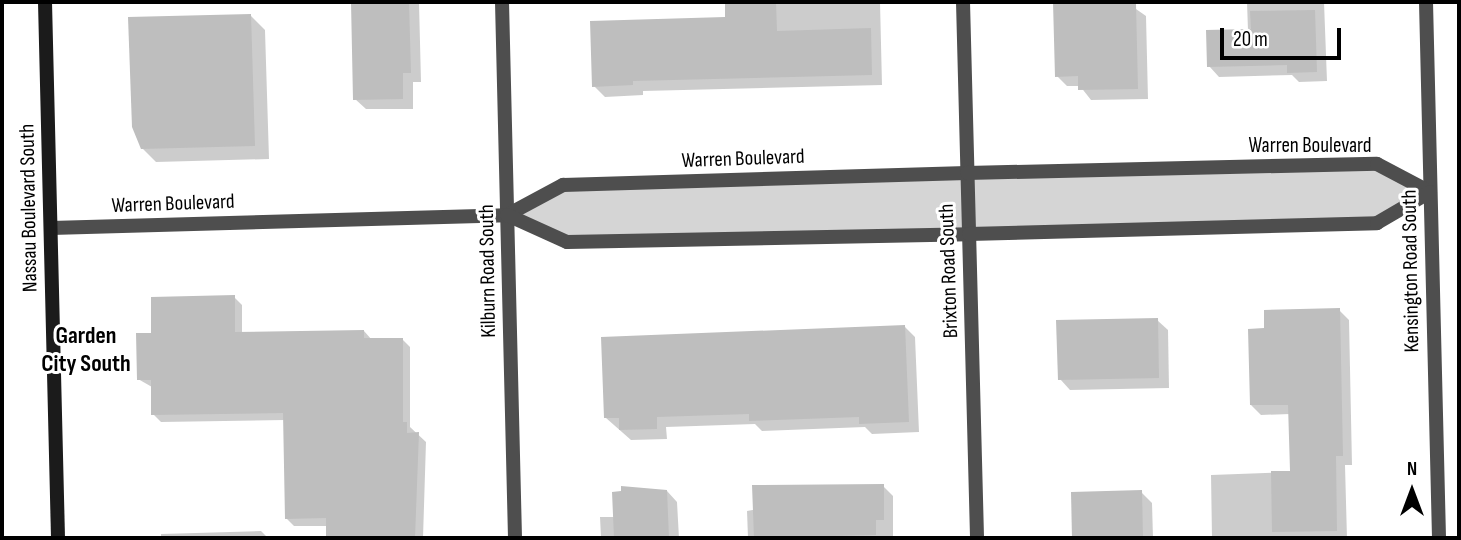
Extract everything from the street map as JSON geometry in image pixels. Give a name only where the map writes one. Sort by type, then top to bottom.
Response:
[{"type":"main road","name":"Nassau Boulevard South","points":[[45,2],[58,538]]},
{"type":"street","name":"Kilburn Road South","points":[[502,2],[515,538]]},
{"type":"street","name":"Brixton Road South","points":[[963,2],[977,538]]},
{"type":"street","name":"Kensington Road South","points":[[1426,2],[1439,538]]},
{"type":"street","name":"Warren Boulevard","points":[[507,215],[563,185],[967,173],[1377,164],[1430,192]]},
{"type":"street","name":"Warren Boulevard","points":[[51,228],[507,215],[567,242],[970,234],[1377,223],[1430,192]]},
{"type":"shaded area","points":[[1377,164],[1430,192],[1377,223],[567,242],[507,215],[563,185]]},
{"type":"building","points":[[351,2],[409,2],[411,73],[403,73],[403,99],[353,100]]},
{"type":"building","points":[[725,2],[776,2],[777,31],[871,28],[872,75],[633,81],[633,85],[592,87],[590,21],[725,17]]},
{"type":"building","points":[[1053,2],[1136,4],[1138,89],[1078,90],[1078,76],[1055,77]]},
{"type":"building","points":[[1315,10],[1317,72],[1287,73],[1287,65],[1207,67],[1206,30],[1251,29],[1250,11]]},
{"type":"building","points":[[251,14],[255,146],[141,149],[132,127],[128,17]]},
{"type":"building","points":[[235,295],[235,332],[364,330],[364,338],[403,338],[403,422],[407,422],[407,433],[419,432],[415,538],[326,538],[326,518],[285,519],[283,413],[151,415],[151,380],[137,380],[136,333],[151,333],[151,297]]},
{"type":"building","points":[[1340,308],[1343,456],[1336,456],[1337,531],[1272,532],[1271,471],[1290,471],[1288,405],[1250,405],[1248,329],[1264,328],[1264,310]]},
{"type":"building","points":[[1158,318],[1159,378],[1058,380],[1056,320]]},
{"type":"building","points":[[905,325],[909,422],[859,424],[859,417],[749,421],[749,414],[657,417],[657,429],[619,430],[619,418],[604,418],[601,337]]},
{"type":"building","points":[[884,484],[884,520],[876,520],[876,535],[754,538],[752,485]]},
{"type":"building","points":[[621,486],[667,490],[669,538],[614,538],[612,492],[621,491]]},
{"type":"building","points":[[1142,490],[1143,538],[1072,538],[1071,492]]},
{"type":"district","name":"Garden City South","points":[[86,350]]}]
